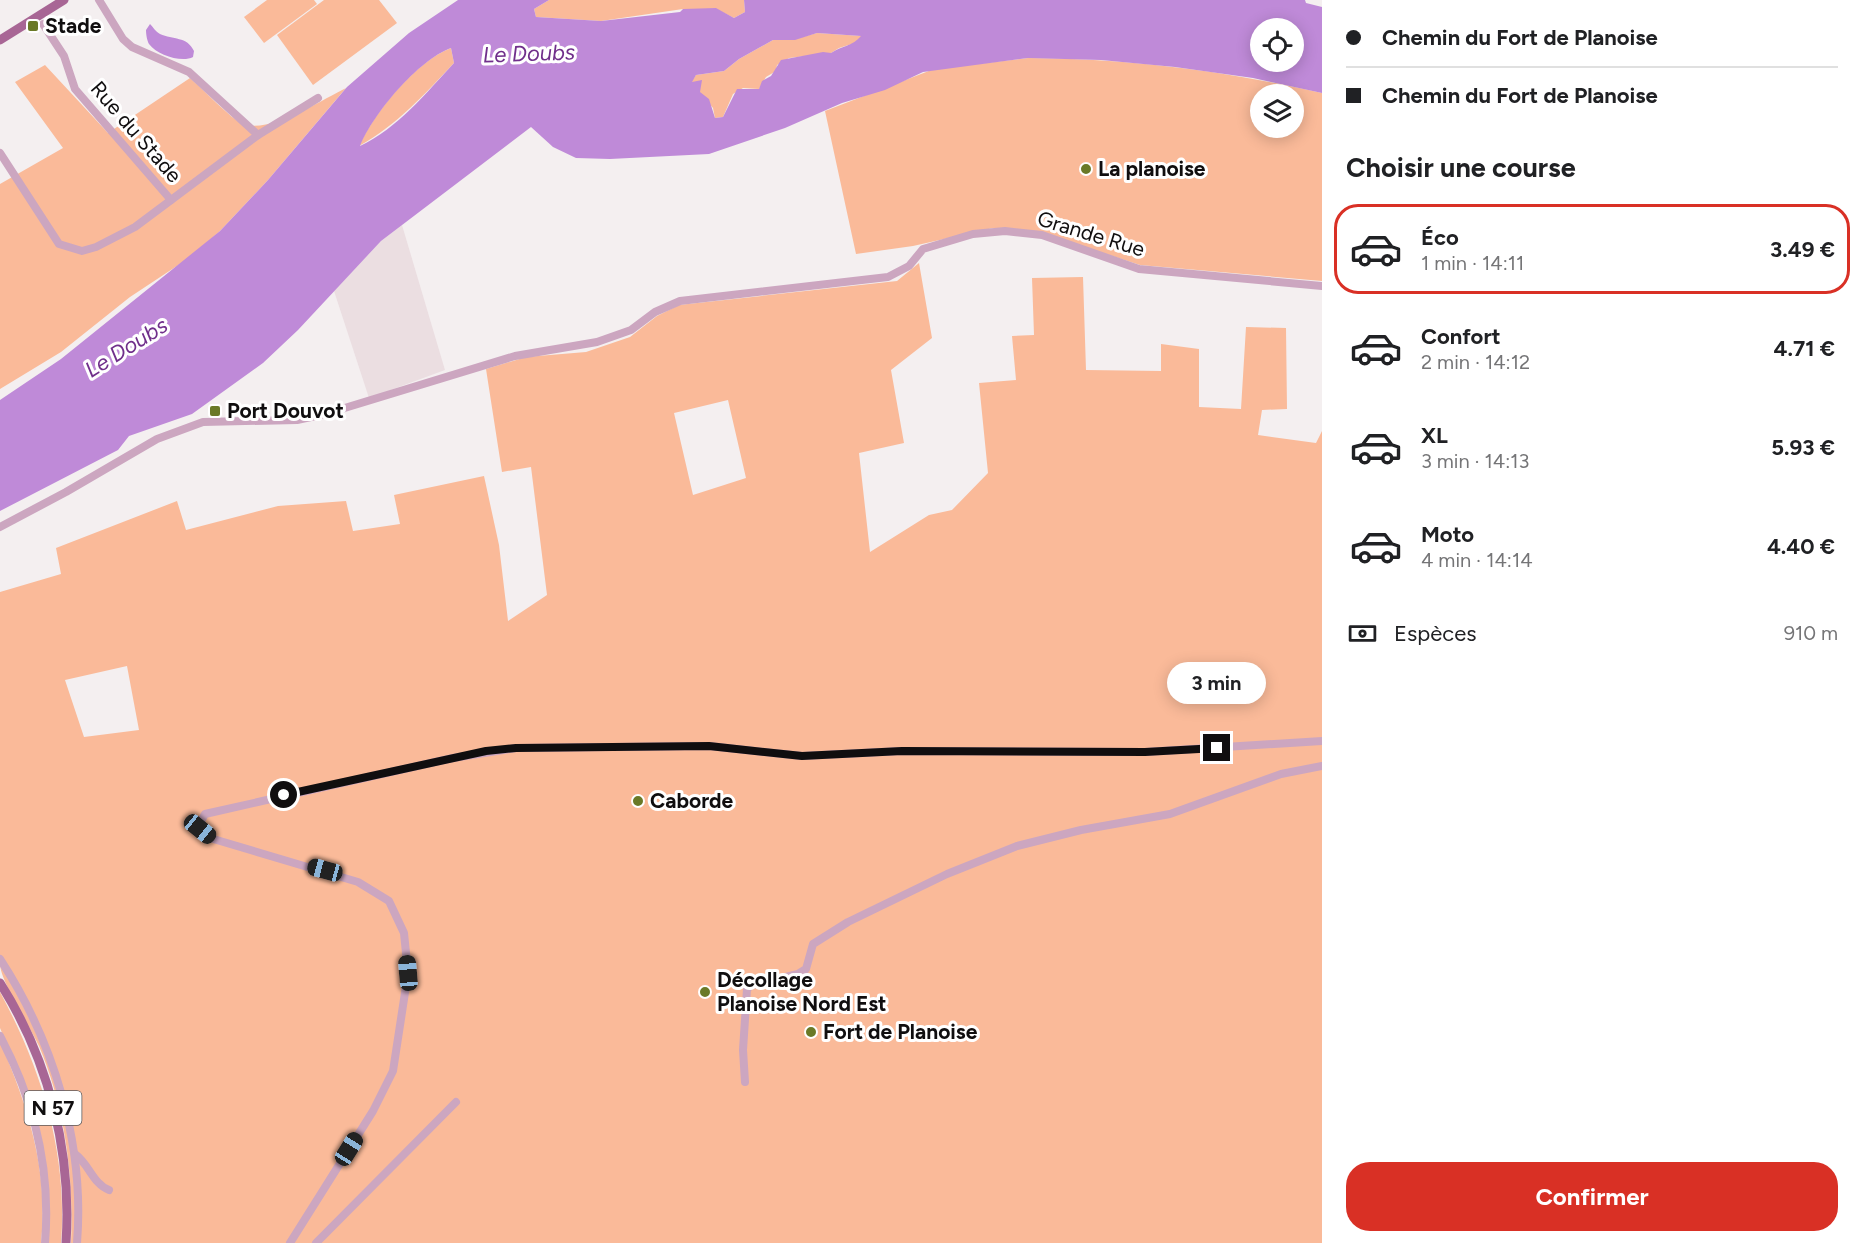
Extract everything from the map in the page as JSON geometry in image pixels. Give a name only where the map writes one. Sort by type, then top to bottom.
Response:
[{"type":"main road","points":[[0,40],[64,0]]},
{"type":"main road","name":"N 57","points":[[0,983],[27,1032],[54,1108],[66,1179],[66,1243]]},
{"type":"street","points":[[99,0],[123,39],[132,46],[189,72],[258,135]]},
{"type":"street","name":"Rue du Stade","points":[[44,24],[64,56],[74,79],[75,90],[171,200]]},
{"type":"street","name":"Rue du Stade","points":[[0,153],[59,244],[69,249],[82,251],[96,247],[135,227],[258,135],[318,98]]},
{"type":"street","name":"Grande Rue","points":[[0,526],[66,492],[157,439],[203,422],[297,420],[325,414],[515,356],[597,342],[631,330],[655,312],[680,301],[888,277],[909,266],[923,249],[974,234],[1005,231],[1042,235],[1139,269],[1322,286]]},
{"type":"street","points":[[290,1243],[373,1111],[393,1071],[408,973],[404,933],[389,900],[358,882],[210,837],[200,829],[200,822],[205,814],[475,754],[516,748],[709,746],[802,756],[902,751],[1145,752],[1322,741]]},
{"type":"street","points":[[745,1082],[743,1050],[747,989],[752,985],[798,974],[806,969],[813,944],[848,922],[931,884],[947,874],[1017,846],[1081,830],[1170,814],[1281,774],[1322,766]]},
{"type":"street","points":[[0,959],[39,1031],[65,1109],[75,1154],[79,1214],[77,1243]]},
{"type":"street","points":[[0,1036],[14,1062],[31,1109],[43,1161],[47,1213],[45,1243]]},
{"type":"street","points":[[316,1243],[456,1102]]},
{"type":"street","points":[[75,1154],[86,1164],[99,1184],[110,1190]]},
{"type":"shaded area","points":[[267,0],[314,0],[317,4],[264,43],[244,17]]},
{"type":"shaded area","points":[[324,0],[379,0],[397,23],[313,85],[277,35]]},
{"type":"shaded area","points":[[549,0],[744,0],[745,12],[734,18],[716,9],[683,9],[601,21],[536,17],[534,9]]},
{"type":"shaded area","points":[[817,33],[862,36],[855,43],[831,53],[789,58],[777,65],[776,71],[766,77],[759,89],[743,88],[733,94],[723,117],[715,118],[713,108],[691,82],[696,75],[724,71],[739,59],[773,40],[795,39]]},
{"type":"shaded area","points":[[451,48],[454,63],[443,75],[398,119],[359,146],[375,118],[410,76],[437,55]]},
{"type":"shaded area","name":"La planoise","points":[[1028,58],[1139,63],[1213,72],[1278,84],[1250,84],[1250,138],[1304,138],[1304,89],[1322,93],[1322,281],[1140,265],[1039,232],[993,228],[913,246],[856,254],[825,111],[934,69]]},
{"type":"shaded area","points":[[45,65],[108,133],[190,78],[238,121],[254,126],[296,114],[346,88],[268,180],[220,231],[189,258],[130,297],[61,352],[0,389],[0,184],[63,148],[15,82]]},
{"type":"shaded area","points":[[402,225],[445,370],[369,398],[334,291],[381,241]]},
{"type":"shaded area","points":[[919,263],[932,338],[891,370],[904,443],[859,453],[870,552],[929,515],[952,510],[988,473],[979,383],[1016,380],[1012,336],[1034,335],[1032,278],[1083,277],[1086,370],[1161,371],[1161,344],[1199,349],[1199,407],[1241,409],[1246,327],[1286,328],[1287,409],[1262,410],[1258,435],[1316,443],[1322,431],[1322,1243],[80,1243],[81,1197],[56,1073],[0,955],[0,592],[61,574],[56,548],[177,501],[186,530],[278,506],[346,501],[353,531],[400,524],[394,495],[484,476],[499,545],[508,621],[547,595],[531,467],[502,472],[486,369],[526,357],[586,352],[630,337],[657,316],[679,305],[897,281]],"holes":[[[728,400],[746,478],[693,495],[674,413]],[[127,666],[139,730],[84,737],[65,680]]]},
{"type":"shaded area","points":[[0,964],[34,1028],[59,1095],[74,1167],[75,1243],[71,1243],[71,1193],[66,1143],[55,1094],[39,1046],[10,992]]},
{"type":"shaded area","points":[[0,992],[28,1052],[49,1113],[60,1177],[61,1243],[48,1243],[50,1215],[45,1157],[31,1101],[0,1028]]},
{"type":"shaded area","points":[[0,1041],[19,1090],[34,1140],[42,1190],[41,1243],[0,1243]]},
{"type":"water","name":"Le Doubs","points":[[458,0],[549,0],[534,9],[536,17],[601,21],[680,12],[683,9],[716,8],[734,18],[745,12],[744,0],[1305,0],[1306,3],[1322,7],[1322,93],[1304,89],[1304,84],[1281,84],[1175,67],[1101,60],[1028,58],[923,72],[885,90],[842,103],[785,128],[709,154],[610,159],[576,158],[553,147],[531,127],[381,241],[298,330],[263,363],[192,414],[129,436],[118,450],[0,511],[0,400],[61,359],[220,231],[268,180],[347,87],[409,33]],"holes":[[[817,33],[861,36],[831,53],[823,52],[781,60],[771,76],[762,81],[759,89],[737,89],[723,117],[715,118],[709,99],[700,92],[702,80],[692,82],[696,75],[724,71],[739,59],[773,40],[795,40]],[[451,48],[454,63],[422,98],[387,130],[360,146],[375,119],[398,90],[425,64]]]},
{"type":"water","points":[[150,24],[160,34],[188,43],[194,51],[193,57],[176,58],[158,52],[148,43],[146,30]]},
{"type":"place","name":"Stade","points":[[33,26]]},
{"type":"place","name":"La planoise","points":[[1086,169]]},
{"type":"place","name":"Port Douvot","points":[[215,411]]},
{"type":"place","name":"Caborde","points":[[638,801]]},
{"type":"place","name":"Décollage Planoise Nord Est","points":[[705,992]]},
{"type":"place","name":"Fort de Planoise","points":[[811,1032]]},
{"type":"route","points":[[284,795],[486,751],[516,748],[709,746],[802,756],[902,751],[1145,752],[1217,748]]}]
